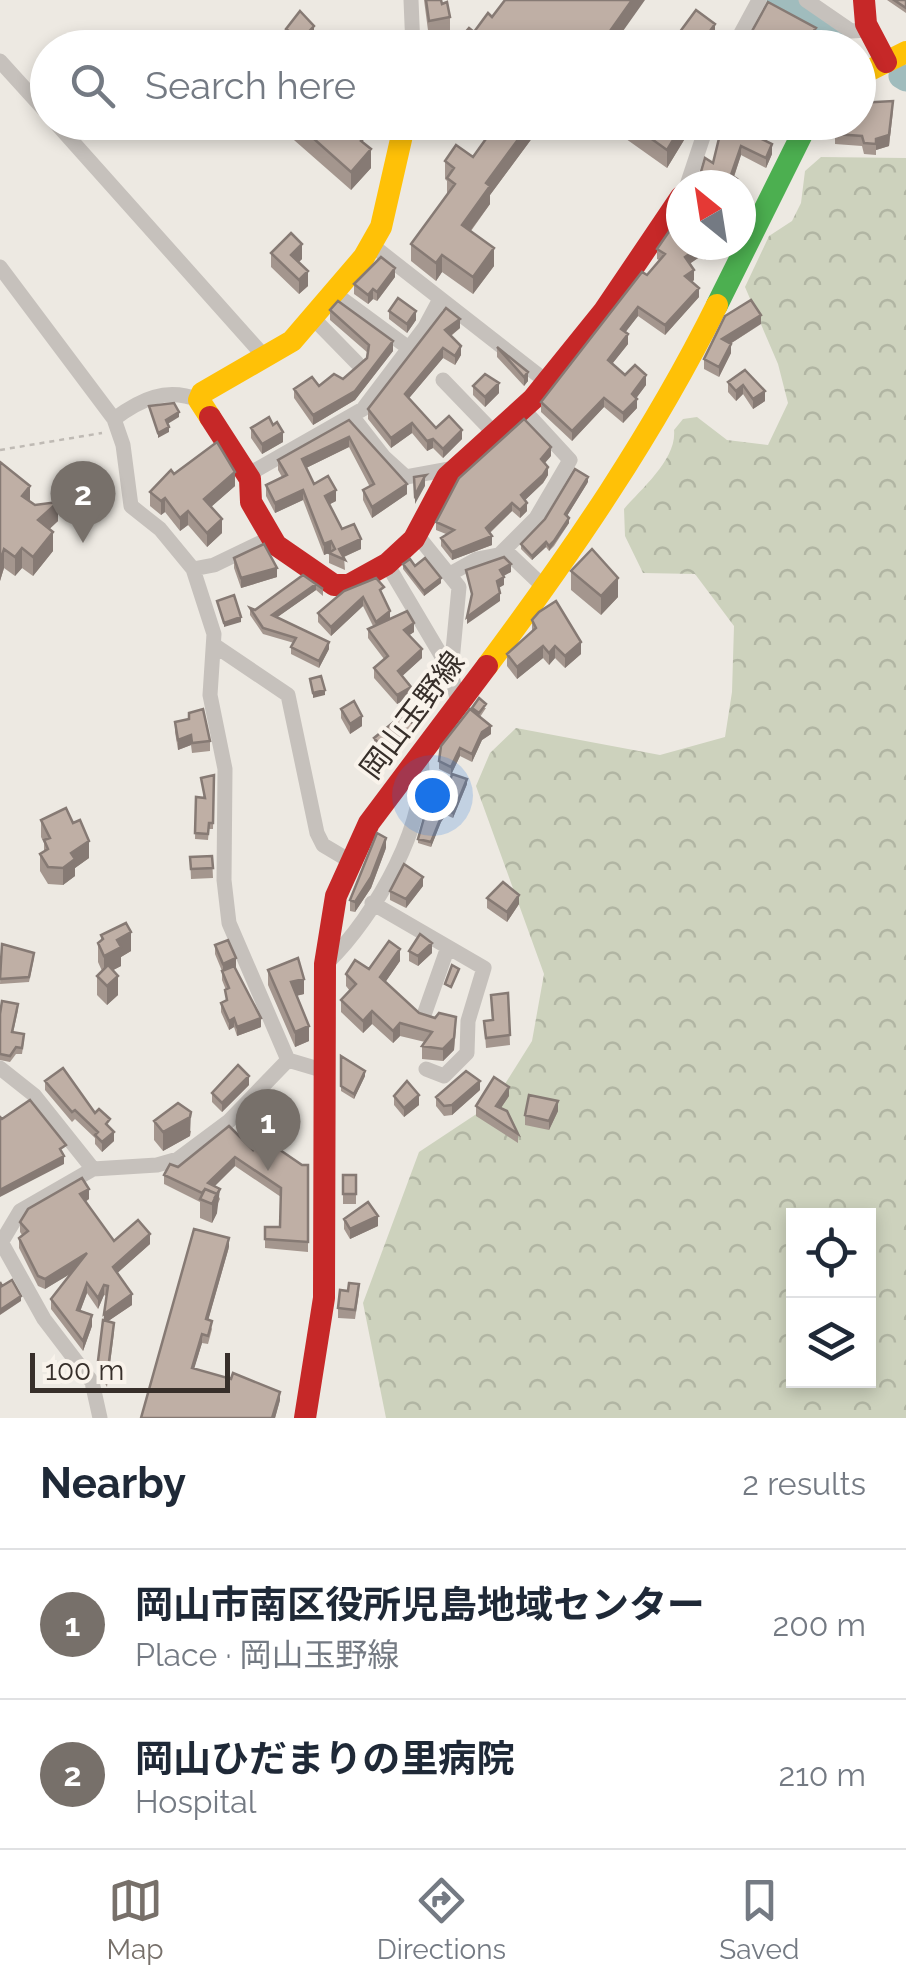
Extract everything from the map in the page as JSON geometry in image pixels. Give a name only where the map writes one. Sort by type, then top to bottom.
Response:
[{"type":"main road","points":[[864,0],[868,30]]},
{"type":"main road","points":[[876,38],[896,57]]},
{"type":"main road","points":[[400,140],[373,246],[287,346],[263,355],[202,393],[199,400],[247,475],[251,502],[270,538],[334,585],[349,585],[387,564],[417,535],[455,468],[496,435],[547,382],[604,310],[666,219]]},
{"type":"main road","name":"岡山玉野線","points":[[305,1418],[324,1298],[325,964],[331,918],[350,861],[384,800],[544,588],[617,482],[688,364],[799,140]]},
{"type":"street","points":[[411,0],[412,30]]},
{"type":"street","points":[[806,0],[850,30]]},
{"type":"street","points":[[741,30],[754,2]]},
{"type":"street","points":[[0,61],[30,94]]},
{"type":"street","points":[[71,140],[263,355]]},
{"type":"street","points":[[691,170],[702,140]]},
{"type":"street","points":[[373,246],[547,382]]},
{"type":"street","points":[[0,267],[115,424],[131,506],[160,530],[193,569],[214,634],[210,695],[225,769],[224,880],[228,923],[288,1060]]},
{"type":"street","points":[[334,293],[410,349]]},
{"type":"street","points":[[247,475],[363,409],[410,349],[440,299]]},
{"type":"street","points":[[312,318],[358,363]]},
{"type":"street","points":[[443,380],[496,435]]},
{"type":"street","points":[[115,424],[138,403],[166,392],[199,400]]},
{"type":"street","points":[[450,574],[501,553],[536,518],[570,460],[523,409]]},
{"type":"street","points":[[352,416],[384,457],[406,477],[455,468]]},
{"type":"street","points":[[417,535],[458,586],[451,672],[458,704]]},
{"type":"street","points":[[193,569],[214,564],[270,538]]},
{"type":"street","points":[[501,553],[521,563],[544,588]]},
{"type":"street","points":[[387,564],[451,672]]},
{"type":"street","points":[[214,645],[288,695],[317,833],[323,846],[350,861]]},
{"type":"street","points":[[325,964],[345,946],[404,848],[423,779],[420,752]]},
{"type":"street","points":[[372,903],[484,968],[468,1021],[467,1053],[444,1076],[426,1069]]},
{"type":"street","points":[[424,1015],[448,947]]},
{"type":"street","points":[[288,1060],[326,1071]]},
{"type":"street","points":[[100,1418],[92,1382],[44,1319],[3,1251],[20,1212],[93,1169],[157,1166],[178,1159],[229,1121],[288,1060]]},
{"type":"street","points":[[0,1068],[34,1094],[93,1169]]},
{"type":"path","points":[[0,450],[115,424]]},
{"type":"green space","points":[[821,157],[906,158],[906,1418],[386,1418],[363,1303],[419,1152],[493,1103],[532,1041],[544,974],[476,786],[490,753],[516,728],[660,755],[725,737],[732,692],[734,626],[695,574],[643,573],[625,536],[624,509],[664,462],[674,430],[683,419],[697,417],[727,440],[768,445],[788,403],[778,364],[745,287],[769,236],[792,221],[801,203],[805,171]]},
{"type":"building","points":[[426,0],[447,2],[450,17],[429,21]]},
{"type":"building","points":[[505,0],[632,0],[611,30],[475,30],[488,13],[492,17]]},
{"type":"building","points":[[768,2],[816,28],[814,30],[753,30]]},
{"type":"building","points":[[696,10],[715,24],[711,30],[681,30]]},
{"type":"building","points":[[300,11],[314,26],[310,30],[286,29]]},
{"type":"building","points":[[893,101],[889,135],[876,139],[876,102]]},
{"type":"building","points":[[315,140],[362,140],[371,149],[351,172]]},
{"type":"building","points":[[485,140],[518,140],[462,225],[494,248],[473,277],[442,255],[436,263],[411,244],[455,184],[447,178],[454,168],[445,161],[456,145],[473,157]]},
{"type":"building","points":[[653,140],[673,140],[667,150]]},
{"type":"building","points":[[719,140],[764,140],[772,144],[766,158],[741,146],[733,170],[701,170],[705,158],[713,163]]},
{"type":"building","points":[[291,233],[302,244],[291,255],[308,271],[299,280],[271,253]]},
{"type":"building","points":[[666,236],[666,260],[687,260],[694,270],[685,276],[699,288],[665,325],[638,307],[621,329],[628,334],[608,360],[625,375],[635,365],[646,375],[632,394],[637,399],[623,413],[604,398],[572,431],[541,402],[642,272],[647,275],[665,254],[657,249]]},
{"type":"building","points":[[381,257],[395,268],[377,292],[373,289],[368,295],[354,284]]},
{"type":"building","points":[[398,298],[416,311],[407,324],[389,311]]},
{"type":"building","points":[[751,300],[761,315],[722,339],[731,344],[719,367],[704,359],[725,316]]},
{"type":"building","points":[[338,301],[393,341],[355,391],[313,415],[294,389],[312,377],[319,386],[334,374],[343,379],[367,358],[369,345],[330,310]]},
{"type":"building","points":[[446,308],[460,319],[445,330],[461,346],[455,356],[443,348],[405,394],[436,428],[449,416],[462,430],[443,449],[433,439],[427,441],[412,423],[391,438],[368,409]]},
{"type":"building","points":[[497,347],[528,372],[524,377]]},
{"type":"building","points":[[745,370],[765,391],[753,399],[743,385],[736,391],[728,382]]},
{"type":"building","points":[[485,374],[499,383],[485,397],[473,386]]},
{"type":"building","points":[[174,403],[179,412],[166,420],[169,427],[158,433],[149,406]]},
{"type":"building","points":[[269,417],[283,432],[262,444],[251,428]]},
{"type":"building","points":[[524,419],[551,447],[541,459],[548,467],[521,495],[527,503],[520,510],[512,503],[486,528],[492,536],[452,552],[441,538],[454,530],[436,522],[459,478]]},
{"type":"building","points":[[349,420],[407,484],[372,507],[363,490],[374,484],[349,437],[302,459],[314,484],[328,476],[336,490],[325,496],[342,529],[354,524],[361,539],[339,549],[345,560],[329,553],[335,549],[331,541],[324,544],[303,490],[275,503],[266,485],[287,475],[278,460]]},
{"type":"building","points":[[217,442],[235,472],[204,499],[222,519],[207,533],[188,511],[180,518],[165,498],[161,501],[150,492],[171,470],[174,474]]},
{"type":"building","points":[[0,462],[30,486],[22,496],[35,505],[58,502],[38,520],[53,532],[33,557],[22,548],[15,557],[4,549],[0,562]]},
{"type":"building","points":[[575,469],[588,477],[565,514],[569,518],[554,541],[549,546],[546,542],[532,556],[521,544],[545,519]]},
{"type":"building","points":[[425,476],[415,495],[414,477]]},
{"type":"building","points":[[264,544],[277,568],[241,578],[234,558]]},
{"type":"building","points":[[592,549],[618,578],[601,596],[571,571]]},
{"type":"building","points":[[504,557],[511,564],[500,570],[504,577],[497,581],[500,593],[467,617],[472,594],[466,570]]},
{"type":"building","points":[[425,558],[441,578],[424,591],[403,564],[410,559],[415,566]]},
{"type":"building","points":[[303,575],[316,584],[272,615],[329,642],[319,661],[291,647],[296,638],[263,628],[250,608],[255,610]]},
{"type":"building","points":[[376,578],[384,587],[380,590],[390,611],[376,622],[363,597],[331,627],[318,613],[344,591]]},
{"type":"building","points":[[234,595],[241,617],[224,623],[217,601]]},
{"type":"building","points":[[556,601],[581,642],[565,656],[555,646],[549,653],[543,646],[517,667],[507,654],[536,628],[532,620],[539,612]]},
{"type":"building","points":[[407,611],[414,623],[404,630],[422,649],[398,671],[411,687],[397,695],[374,668],[388,656],[368,629]]},
{"type":"building","points":[[321,676],[325,690],[313,693],[310,679]]},
{"type":"building","points":[[479,698],[486,704],[479,713],[472,708]]},
{"type":"building","points":[[354,701],[362,716],[350,724],[341,709]]},
{"type":"building","points":[[203,709],[210,741],[192,743],[191,735],[178,740],[175,722],[189,719],[189,713]]},
{"type":"building","points":[[470,709],[491,726],[482,732],[472,754],[460,748],[451,767],[439,761],[441,746]]},
{"type":"building","points":[[400,717],[418,726],[388,754],[374,738]]},
{"type":"building","points":[[452,774],[467,779],[453,813],[446,810],[431,842],[418,839],[430,797],[444,803]]},
{"type":"building","points":[[214,775],[213,823],[209,823],[208,834],[195,833],[196,797],[205,798],[201,778]]},
{"type":"building","points":[[66,808],[73,823],[80,820],[89,841],[71,853],[75,859],[63,868],[48,867],[40,854],[48,849],[44,840],[50,838],[41,820]]},
{"type":"building","points":[[377,833],[386,838],[371,877],[355,902],[350,900]]},
{"type":"building","points":[[212,856],[213,868],[191,869],[190,857]]},
{"type":"building","points":[[404,864],[423,877],[406,899],[390,891]]},
{"type":"building","points":[[503,882],[519,895],[507,912],[487,898]]},
{"type":"building","points":[[126,923],[131,932],[117,940],[121,947],[104,956],[98,943],[103,939],[101,935]]},
{"type":"building","points":[[420,934],[432,943],[418,956],[409,951]]},
{"type":"building","points":[[228,940],[236,958],[223,964],[215,945]]},
{"type":"building","points":[[389,941],[400,949],[380,977],[419,1013],[435,1018],[439,1013],[456,1017],[454,1038],[443,1049],[422,1046],[432,1032],[400,1023],[393,1031],[372,1011],[363,1021],[341,1000],[356,984],[346,974],[355,960],[369,969]]},
{"type":"building","points":[[2,944],[34,953],[29,977],[0,979]]},
{"type":"building","points":[[298,958],[304,979],[291,982],[309,1026],[295,1032],[268,970]]},
{"type":"building","points":[[108,965],[118,976],[107,986],[97,976]]},
{"type":"building","points":[[452,965],[459,969],[451,987],[445,984]]},
{"type":"building","points":[[234,966],[261,1018],[237,1027],[234,1018],[229,1021],[221,1003],[227,1000],[225,990],[229,988],[222,971]]},
{"type":"building","points":[[508,993],[510,1035],[486,1038],[484,1021],[493,1020],[491,995]]},
{"type":"building","points":[[2,1001],[18,1004],[12,1032],[24,1034],[22,1048],[16,1047],[10,1056],[0,1054]]},
{"type":"building","points":[[341,1056],[365,1071],[354,1094],[341,1086]]},
{"type":"building","points":[[238,1065],[249,1076],[222,1103],[212,1093]]},
{"type":"building","points":[[63,1068],[95,1113],[99,1109],[110,1119],[106,1124],[114,1132],[102,1142],[95,1135],[98,1132],[75,1110],[72,1112],[45,1081]]},
{"type":"building","points":[[466,1071],[480,1081],[452,1105],[444,1106],[436,1097]]},
{"type":"building","points":[[494,1077],[509,1087],[496,1106],[507,1111],[518,1134],[476,1106]]},
{"type":"building","points":[[407,1081],[419,1095],[404,1108],[394,1096]]},
{"type":"building","points":[[529,1095],[558,1101],[549,1121],[525,1115]]},
{"type":"building","points":[[30,1100],[66,1145],[60,1149],[64,1156],[0,1190],[0,1117]]},
{"type":"building","points":[[178,1103],[191,1112],[190,1117],[163,1132],[154,1121]]},
{"type":"building","points":[[287,1107],[295,1115],[288,1123],[280,1115]]},
{"type":"building","points":[[229,1126],[253,1150],[261,1137],[302,1165],[308,1165],[308,1242],[265,1239],[265,1227],[280,1227],[281,1188],[235,1157],[208,1183],[220,1189],[217,1194],[205,1189],[202,1193],[164,1175],[170,1164],[178,1167]]},
{"type":"building","points":[[343,1175],[356,1175],[356,1194],[343,1194]]},
{"type":"building","points":[[82,1178],[89,1189],[80,1194],[114,1241],[138,1220],[150,1234],[113,1267],[132,1294],[104,1314],[108,1286],[104,1285],[98,1298],[87,1283],[77,1310],[92,1315],[83,1341],[51,1299],[87,1253],[45,1279],[38,1276],[19,1238],[28,1231],[20,1222],[28,1209]]},
{"type":"building","points":[[205,1189],[217,1194],[212,1204],[200,1199]]},
{"type":"building","points":[[368,1202],[378,1216],[350,1229],[344,1219]]},
{"type":"building","points":[[194,1229],[229,1238],[206,1319],[212,1321],[208,1336],[202,1334],[192,1368],[231,1379],[233,1373],[280,1392],[272,1418],[141,1418]]},
{"type":"building","points":[[12,1280],[21,1296],[0,1310],[0,1282],[2,1286]]},
{"type":"building","points":[[349,1283],[359,1284],[355,1310],[338,1308],[340,1290],[348,1291]]},
{"type":"building","points":[[103,1320],[114,1323],[107,1377],[98,1361]]},
{"type":"waterway","points":[[779,0],[826,30]]},
{"type":"waterway","points":[[901,76],[906,79]]},
{"type":"traffic: fast","points":[[717,305],[799,140]]},
{"type":"traffic: slow","points":[[876,67],[906,52]]},
{"type":"traffic: slow","points":[[210,417],[199,400],[202,393],[292,341],[364,257],[381,227],[401,140]]},
{"type":"traffic: slow","points":[[487,666],[610,491],[666,400],[717,305]]},
{"type":"traffic: jam","points":[[864,0],[869,30]]},
{"type":"traffic: jam","points":[[876,43],[886,62]]},
{"type":"traffic: jam","points":[[210,417],[250,479],[251,502],[276,545],[334,585],[349,585],[387,564],[414,539],[447,477],[533,399],[604,311],[666,219]]},
{"type":"traffic: jam","points":[[305,1418],[324,1298],[325,964],[336,896],[369,823],[487,666]]},
{"type":"place","name":"岡山ひだまりの里病院","points":[[83,543]]},
{"type":"place","name":"岡山市南区役所児島地域センター","points":[[268,1171]]}]
